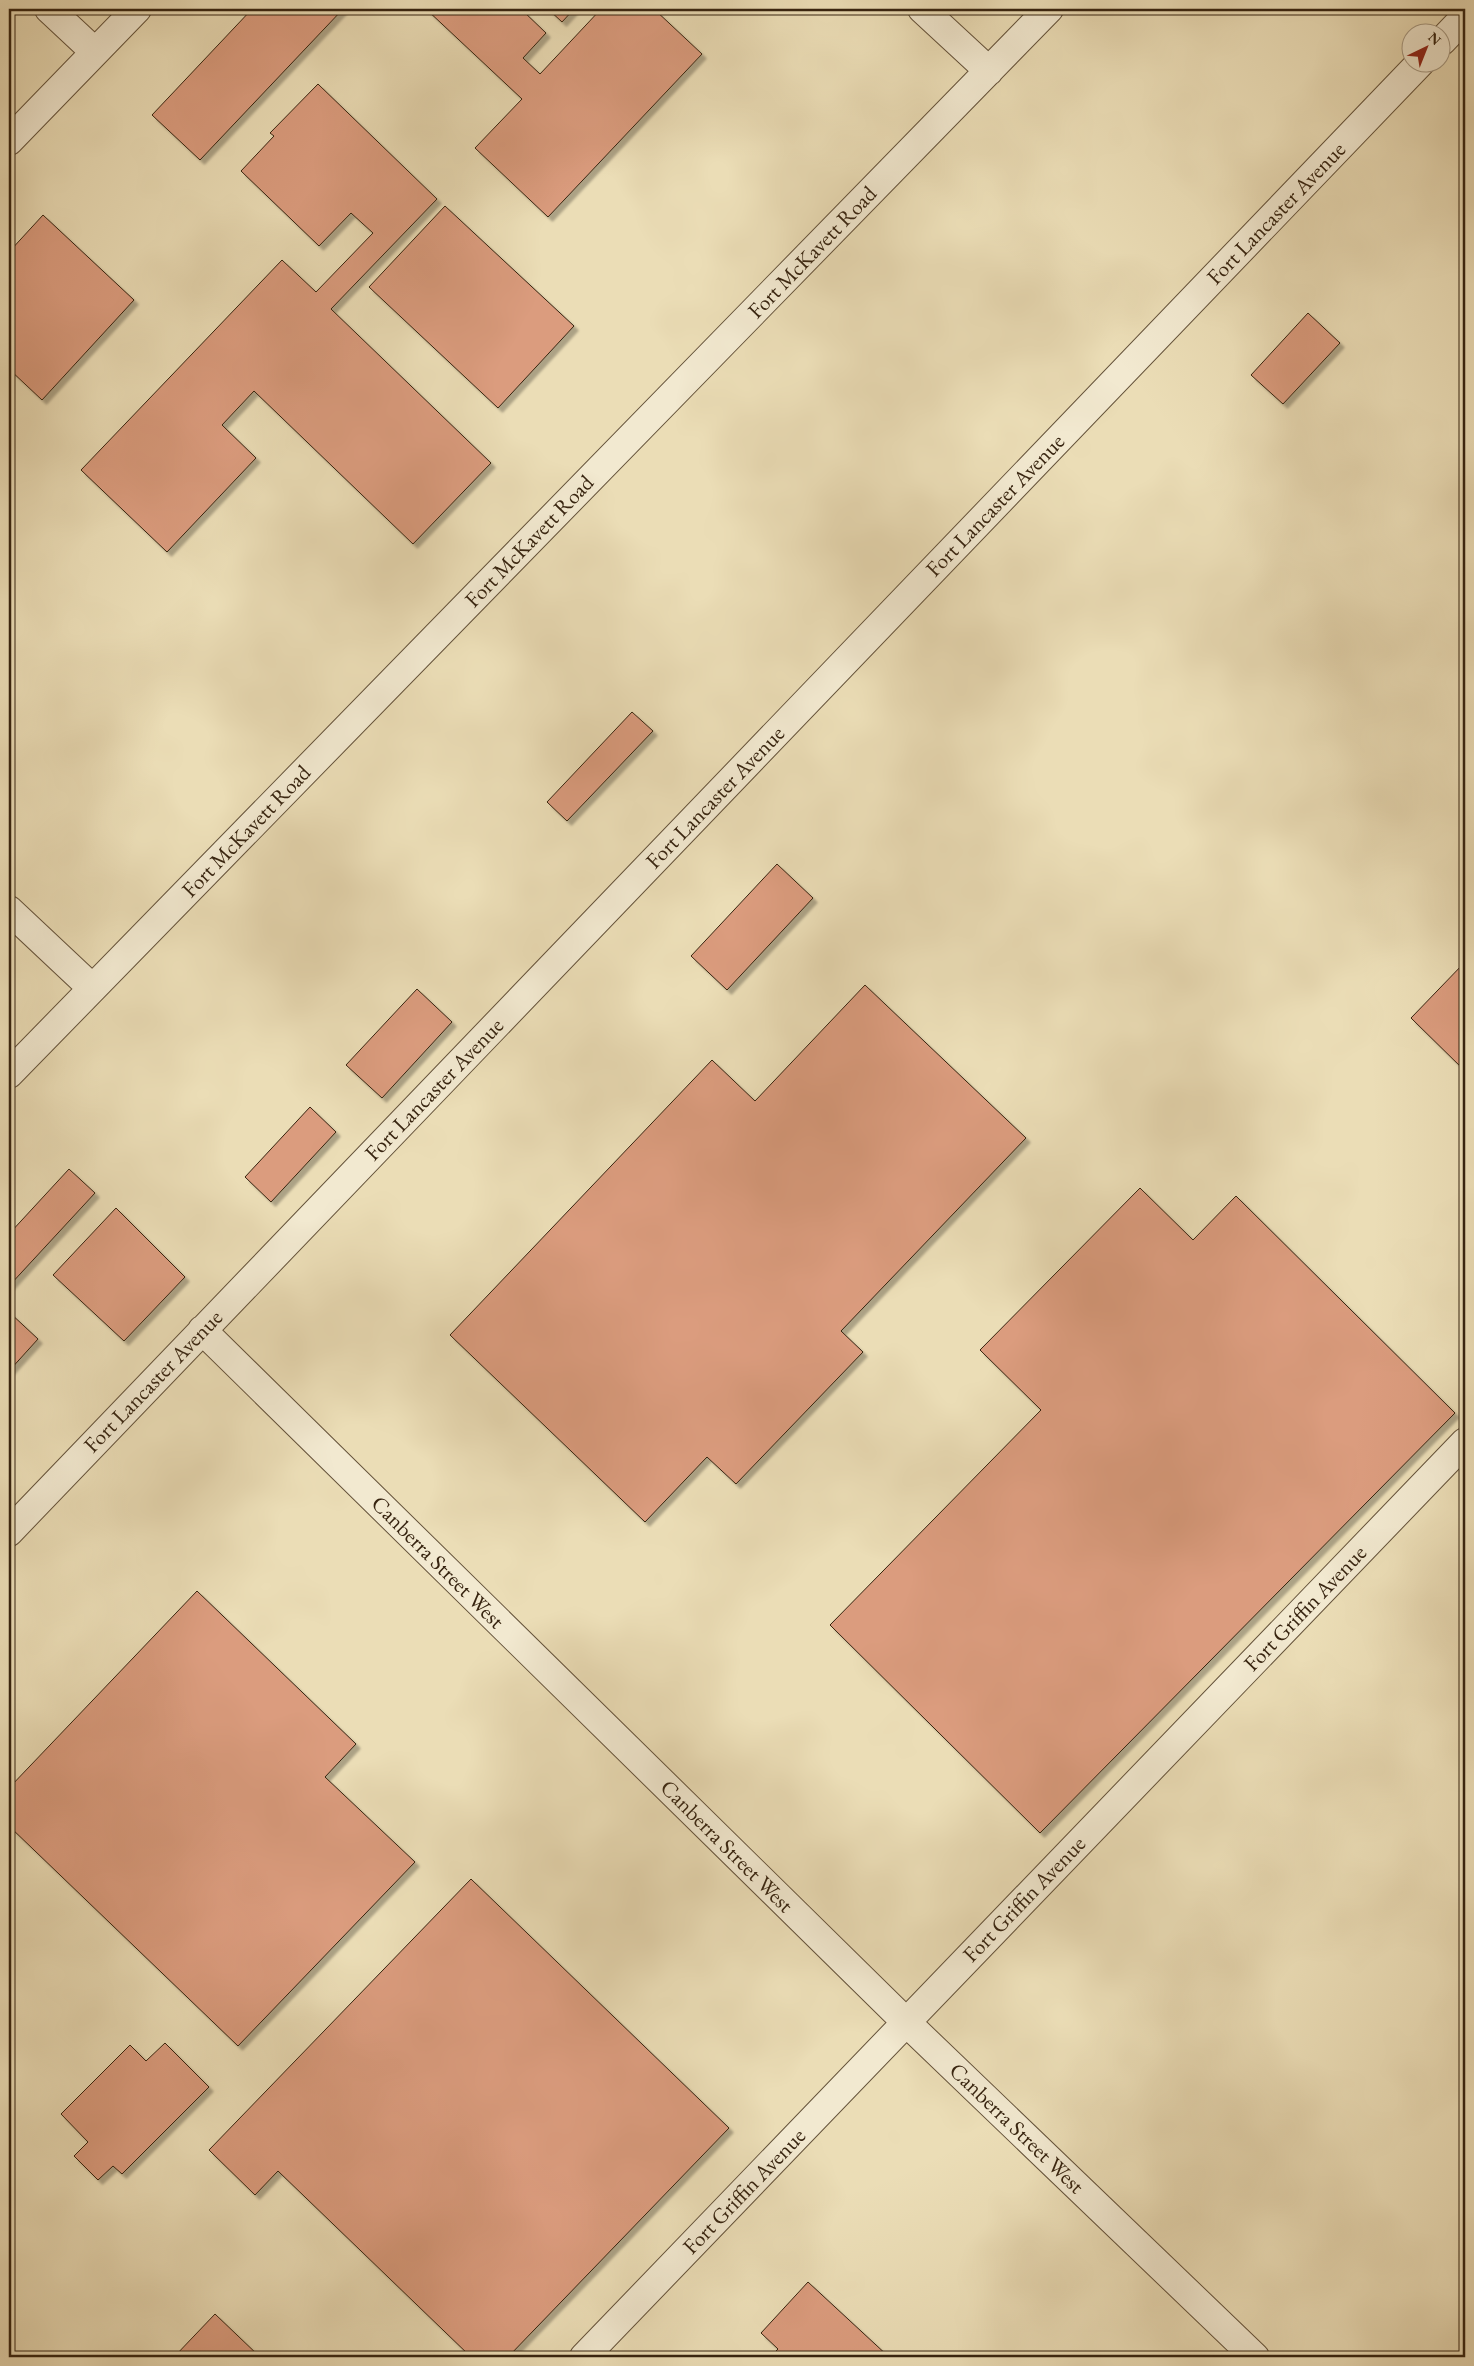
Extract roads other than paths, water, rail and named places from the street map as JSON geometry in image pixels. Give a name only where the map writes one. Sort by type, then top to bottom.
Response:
[{"type":"street","points":[[49,9],[95,52]]},
{"type":"street","points":[[9,141],[137,9]]},
{"type":"street","points":[[922,9],[989,71]]},
{"type":"street","name":"Fort McKavett Road","points":[[9,1074],[1048,9]]},
{"type":"street","points":[[1452,31],[1465,17]]},
{"type":"street","name":"Fort Lancaster Avenue","points":[[9,1532],[1411,72]]},
{"type":"street","points":[[9,910],[92,988]]},
{"type":"street","name":"Canberra Street West","points":[[202,1330],[906,2022],[1255,2357]]},
{"type":"street","name":"Fort Griffin Avenue","points":[[584,2357],[1465,1442]]}]
